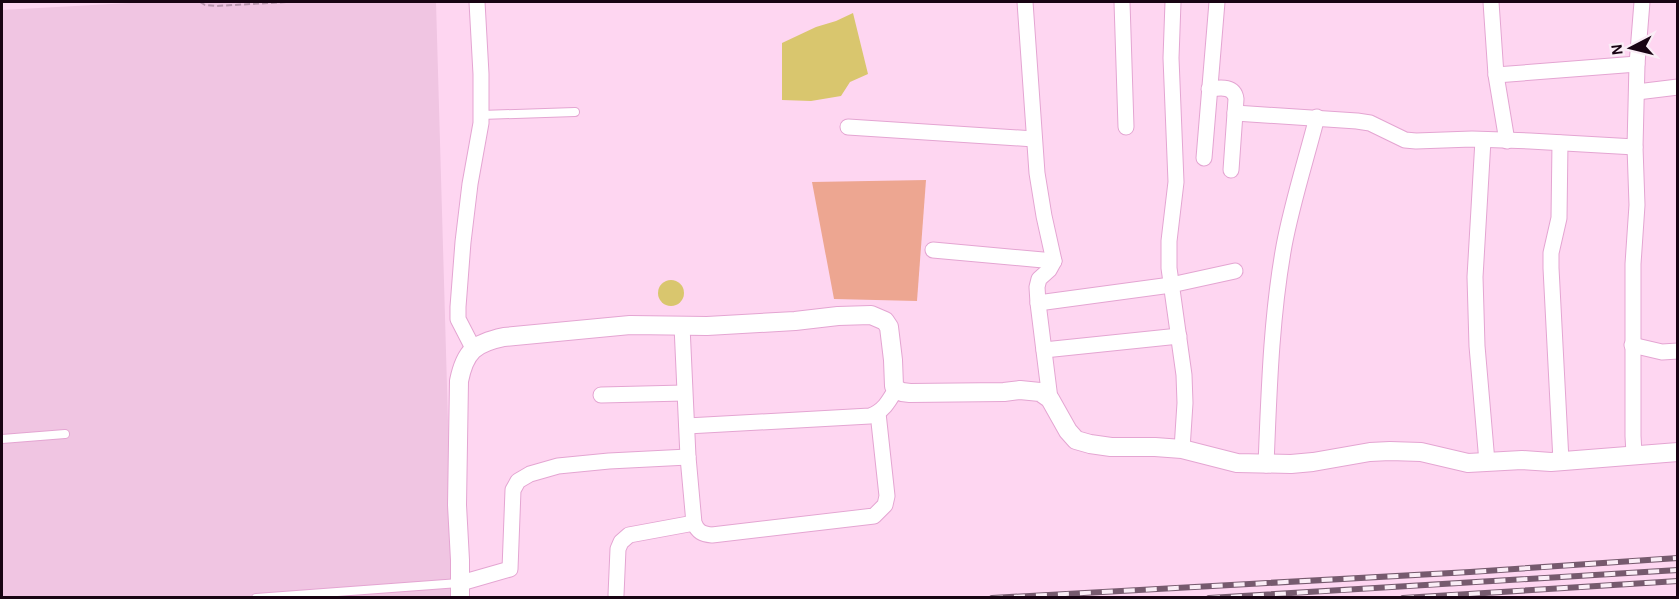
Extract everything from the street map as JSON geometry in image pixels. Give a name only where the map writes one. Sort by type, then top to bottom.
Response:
[{"type":"street","points":[[473,348],[458,320],[458,307],[467,207],[481,123],[482,74],[477,2]]},
{"type":"street","points":[[1025,2],[1037,173],[1054,261],[1050,270],[1039,279],[1038,303],[1050,399],[1068,431],[1076,440],[1112,447],[1182,449],[1237,463],[1266,465],[1313,462],[1370,452],[1390,451],[1421,452],[1468,463],[1522,460],[1551,462],[1677,452]]},
{"type":"street","points":[[1122,2],[1126,127]]},
{"type":"street","points":[[1173,2],[1171,58],[1176,182],[1169,241],[1169,268],[1185,388],[1182,449]]},
{"type":"street","points":[[1204,158],[1217,2]]},
{"type":"street","points":[[1491,2],[1496,75],[1506,141]]},
{"type":"street","points":[[1634,454],[1633,244],[1637,205],[1635,147],[1637,64],[1642,2]]},
{"type":"street","points":[[1496,75],[1637,64]]},
{"type":"street","points":[[1637,92],[1677,87]]},
{"type":"street","points":[[1209,88],[1224,88],[1235,93],[1231,170]]},
{"type":"street","points":[[1235,113],[1317,117],[1370,123],[1405,140],[1483,140],[1635,147]]},
{"type":"street","points":[[1266,465],[1272,332],[1281,264],[1317,117]]},
{"type":"street","points":[[848,127],[1034,139]]},
{"type":"street","points":[[1483,140],[1475,277],[1477,345],[1486,462]]},
{"type":"street","points":[[1560,143],[1559,218],[1551,253],[1551,268],[1561,461]]},
{"type":"street","points":[[933,250],[1054,261]]},
{"type":"street","points":[[1038,303],[1171,285],[1235,271]]},
{"type":"street","points":[[688,458],[609,461],[558,466],[530,474],[518,481],[513,490],[510,569],[460,590],[457,505],[459,381],[467,355],[473,348],[491,340],[641,324],[682,326],[795,321],[861,315],[879,317],[889,327],[894,386],[902,392],[923,394],[1020,390],[1040,392],[1050,399]]},
{"type":"street","points":[[682,326],[684,393],[694,523],[697,530],[703,534],[712,535],[874,516],[885,505],[887,496],[878,413]]},
{"type":"street","points":[[1044,351],[1179,336]]},
{"type":"street","points":[[1632,345],[1662,352],[1677,351]]},
{"type":"street","points":[[687,426],[862,417],[878,413],[885,407],[896,389]]},
{"type":"street","points":[[601,395],[684,393]]},
{"type":"street","points":[[616,595],[618,549],[621,542],[629,535],[694,523]]},
{"type":"lane","points":[[481,115],[575,112]]},
{"type":"lane","points":[[2,439],[65,434]]},
{"type":"lane","points":[[256,597],[460,590]]},
{"type":"path","points":[[200,2],[216,6],[287,2]]},
{"type":"shaded area","points":[[148,2],[436,2],[453,597],[2,598],[2,10]]},
{"type":"shaded area","points":[[853,13],[868,74],[850,82],[841,96],[811,101],[782,100],[782,43]]},
{"type":"shaded area","points":[[926,180],[917,301],[834,299],[812,182]]},
{"type":"shaded area","points":[[671,280],[680,284],[684,293],[680,302],[671,306],[662,302],[658,293],[662,284]]},
{"type":"railway","points":[[992,598],[1470,572],[1678,558]]},
{"type":"railway","points":[[1209,598],[1678,570]]},
{"type":"railway","points":[[1403,598],[1678,581]]}]
